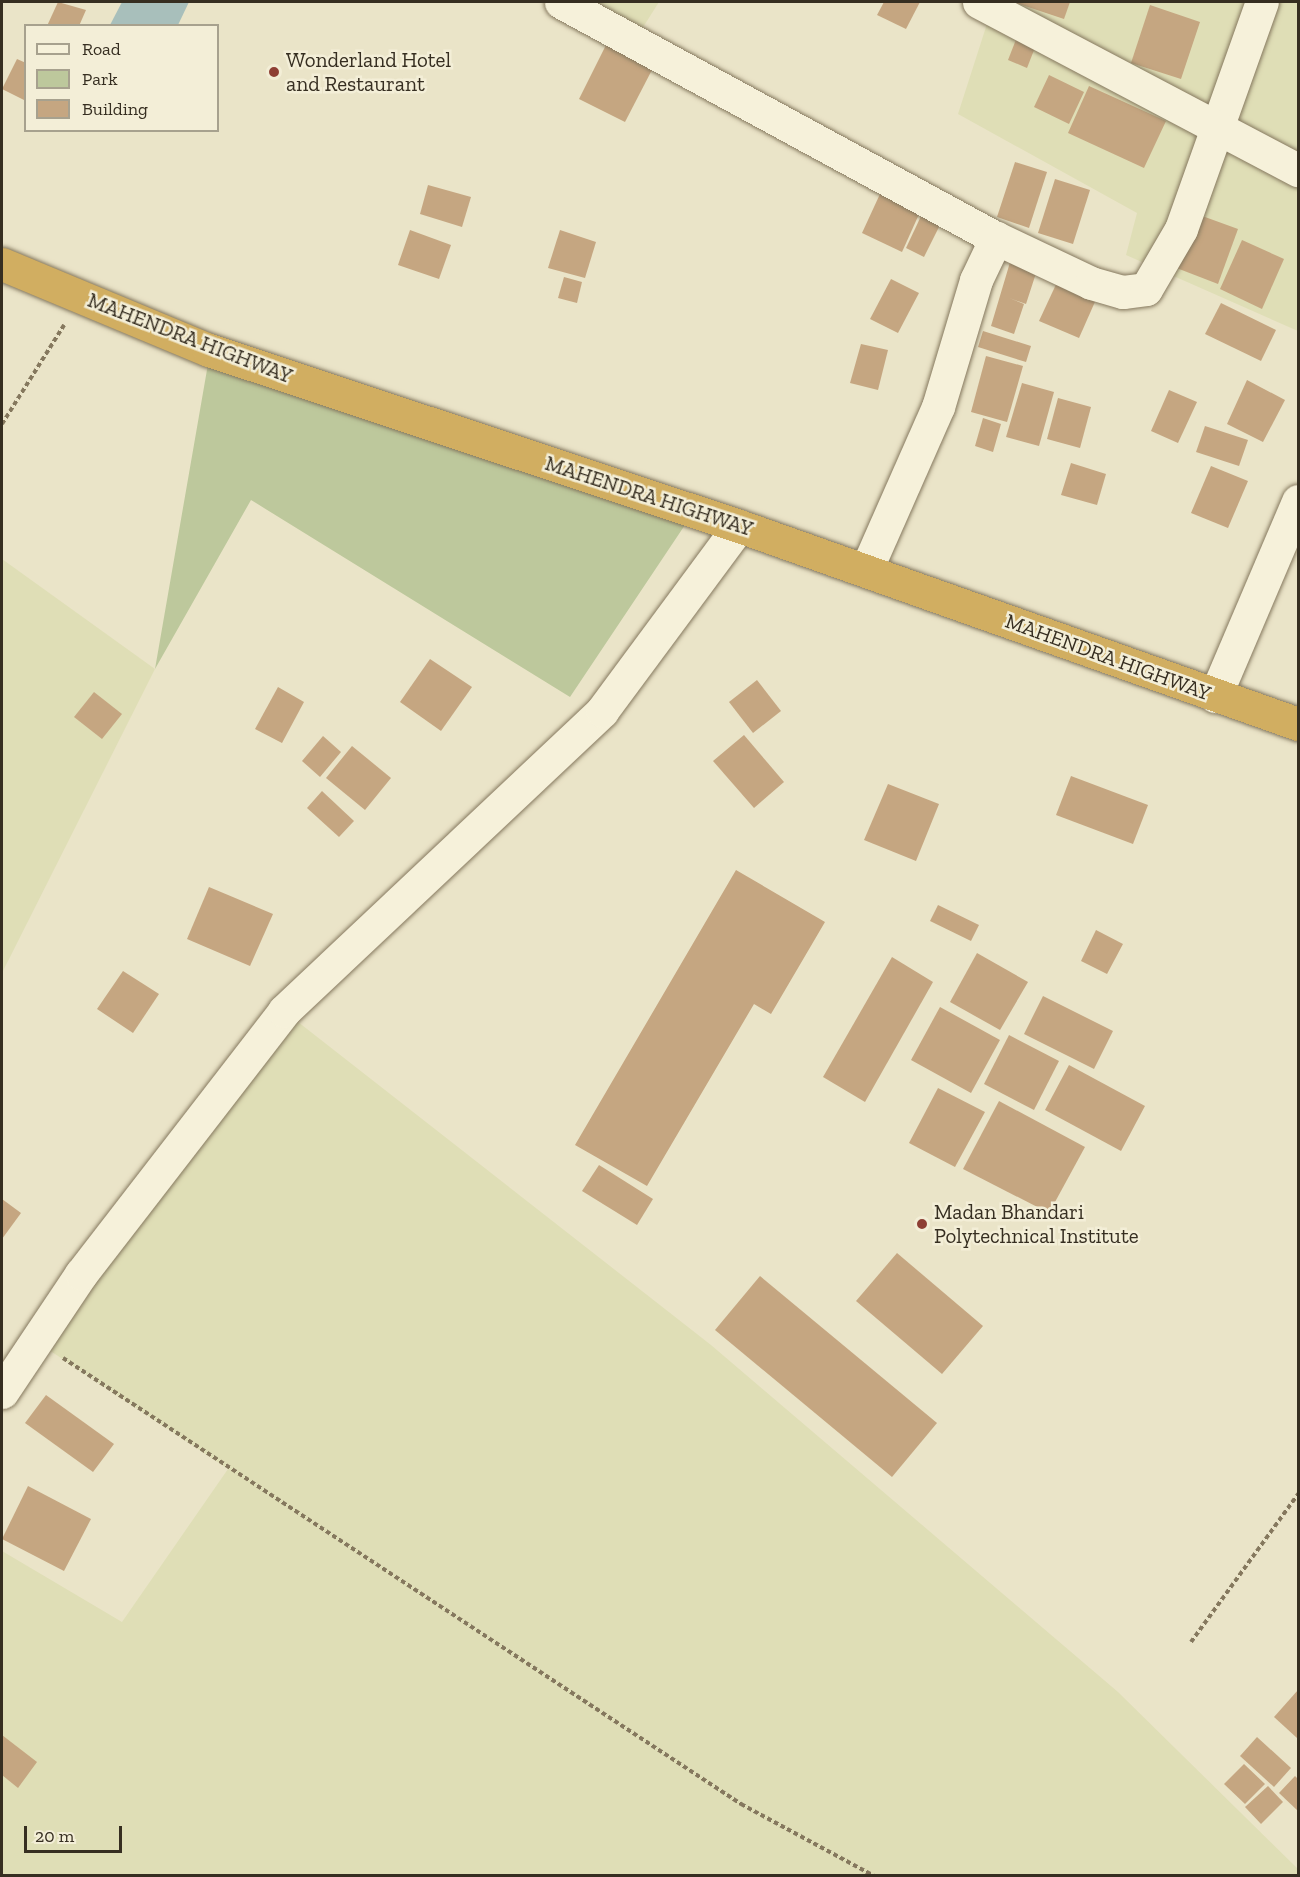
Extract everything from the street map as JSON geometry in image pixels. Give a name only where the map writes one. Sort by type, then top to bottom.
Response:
[{"type":"highway","name":"MAHENDRA HIGHWAY","points":[[2,264],[209,350],[739,526],[1299,724]]},
{"type":"street","points":[[561,2],[996,238],[1091,283],[1123,292],[1146,289],[1181,228],[1216,123],[1262,2]]},
{"type":"street","points":[[979,2],[1216,123],[1299,170]]},
{"type":"street","points":[[866,570],[938,407],[976,280],[996,238]]},
{"type":"street","points":[[1215,696],[1299,501]]},
{"type":"street","points":[[2,1392],[81,1274],[284,1011],[602,711],[739,526]]},
{"type":"path","points":[[2,424],[82,297]]},
{"type":"path","points":[[37,1342],[741,1804],[874,1875]]},
{"type":"path","points":[[1191,1642],[1299,1494]]},
{"type":"green space","points":[[586,2],[659,2],[640,32]]},
{"type":"green space","points":[[994,2],[1298,2],[1298,331],[1126,255],[1137,213],[958,114]]},
{"type":"green space","points":[[212,341],[701,501],[570,697],[251,500],[155,669]]},
{"type":"green space","points":[[2,559],[155,669],[2,973]]},
{"type":"green space","points":[[284,1011],[711,1345],[1118,1692],[1298,1869],[1298,1875],[2,1876],[2,1551],[122,1622],[228,1469],[37,1342]]},
{"type":"water","points":[[122,2],[189,2],[178,24],[111,24]]},
{"type":"building","points":[[58,2],[86,10],[80,24],[48,24]]},
{"type":"building","points":[[884,2],[920,2],[906,29],[877,15]]},
{"type":"building","points":[[1013,2],[1070,2],[1064,19]]},
{"type":"building","points":[[1150,5],[1200,22],[1181,79],[1131,63]]},
{"type":"building","points":[[1017,37],[1036,45],[1027,68],[1008,60]]},
{"type":"building","points":[[607,43],[654,66],[625,122],[579,99]]},
{"type":"building","points":[[17,59],[24,62],[24,100],[2,89]]},
{"type":"building","points":[[1049,75],[1084,92],[1069,124],[1034,107]]},
{"type":"building","points":[[1089,86],[1166,121],[1144,168],[1068,133]]},
{"type":"building","points":[[1015,162],[1047,172],[1029,228],[997,217]]},
{"type":"building","points":[[1055,179],[1090,190],[1073,244],[1038,233]]},
{"type":"building","points":[[428,185],[471,197],[462,227],[420,214]]},
{"type":"building","points":[[880,194],[920,212],[902,252],[862,233]]},
{"type":"building","points":[[1194,213],[1238,229],[1218,284],[1174,267]]},
{"type":"building","points":[[922,214],[941,223],[924,257],[906,248]]},
{"type":"building","points":[[410,230],[451,245],[439,279],[398,265]]},
{"type":"building","points":[[560,230],[596,242],[585,278],[548,268]]},
{"type":"building","points":[[1242,240],[1284,259],[1262,309],[1220,289]]},
{"type":"building","points":[[1011,259],[1038,267],[1026,304],[1009,298],[1024,304],[1014,334],[991,326]]},
{"type":"building","points":[[564,277],[582,282],[577,303],[558,298]]},
{"type":"building","points":[[1059,278],[1098,295],[1079,338],[1039,321]]},
{"type":"building","points":[[891,279],[919,293],[898,333],[870,319]]},
{"type":"building","points":[[1221,303],[1276,330],[1261,361],[1205,334]]},
{"type":"building","points":[[983,331],[1031,346],[1026,362],[978,347]]},
{"type":"building","points":[[861,344],[888,350],[878,390],[850,383]]},
{"type":"building","points":[[986,356],[1023,366],[1007,422],[971,412]]},
{"type":"building","points":[[1247,380],[1285,400],[1263,442],[1227,424]]},
{"type":"building","points":[[1022,383],[1054,392],[1039,446],[1006,437]]},
{"type":"building","points":[[1169,390],[1197,402],[1178,443],[1151,431]]},
{"type":"building","points":[[1058,398],[1091,407],[1080,448],[1047,439]]},
{"type":"building","points":[[983,418],[1001,424],[993,452],[975,446]]},
{"type":"building","points":[[1205,426],[1248,440],[1239,466],[1196,452]]},
{"type":"building","points":[[1071,463],[1106,474],[1097,505],[1061,495]]},
{"type":"building","points":[[1211,466],[1248,481],[1228,528],[1191,513]]},
{"type":"building","points":[[430,659],[472,687],[441,731],[400,702]]},
{"type":"building","points":[[757,680],[781,711],[753,733],[729,702]]},
{"type":"building","points":[[278,687],[304,702],[282,743],[255,729]]},
{"type":"building","points":[[94,692],[122,714],[102,739],[74,717]]},
{"type":"building","points":[[744,735],[784,782],[754,808],[713,761]]},
{"type":"building","points":[[323,736],[341,752],[320,777],[302,761]]},
{"type":"building","points":[[352,746],[391,778],[365,810],[326,778]]},
{"type":"building","points":[[1071,776],[1148,805],[1133,844],[1056,815]]},
{"type":"building","points":[[888,784],[939,804],[916,861],[864,840]]},
{"type":"building","points":[[322,791],[354,821],[339,837],[307,808]]},
{"type":"building","points":[[736,870],[825,922],[771,1014],[754,1004],[647,1186],[575,1145]]},
{"type":"building","points":[[209,887],[273,914],[250,966],[187,939]]},
{"type":"building","points":[[938,905],[979,925],[971,941],[930,921]]},
{"type":"building","points":[[1096,930],[1123,944],[1107,974],[1081,961]]},
{"type":"building","points":[[977,953],[1028,982],[1000,1030],[950,1002]]},
{"type":"building","points":[[892,957],[933,982],[865,1102],[823,1077]]},
{"type":"building","points":[[123,971],[159,994],[133,1033],[97,1009]]},
{"type":"building","points":[[1043,996],[1113,1031],[1094,1069],[1024,1034]]},
{"type":"building","points":[[940,1007],[1000,1040],[971,1093],[911,1060]]},
{"type":"building","points":[[1009,1035],[1059,1061],[1034,1110],[984,1084]]},
{"type":"building","points":[[1069,1065],[1145,1106],[1121,1151],[1045,1110]]},
{"type":"building","points":[[938,1088],[985,1112],[955,1167],[909,1143]]},
{"type":"building","points":[[999,1101],[1085,1147],[1049,1213],[963,1169]]},
{"type":"building","points":[[599,1165],[653,1199],[637,1225],[582,1191]]},
{"type":"building","points":[[2,1199],[21,1213],[2,1239]]},
{"type":"building","points":[[897,1253],[983,1326],[942,1374],[856,1301]]},
{"type":"building","points":[[760,1276],[937,1423],[892,1477],[715,1330]]},
{"type":"building","points":[[46,1395],[114,1444],[93,1472],[25,1423]]},
{"type":"building","points":[[28,1486],[91,1519],[64,1571],[2,1539]]},
{"type":"building","points":[[1298,1690],[1298,1736],[1297,1738],[1274,1717]]},
{"type":"building","points":[[2,1735],[37,1762],[18,1788],[2,1775]]},
{"type":"building","points":[[1257,1737],[1291,1768],[1274,1787],[1240,1756]]},
{"type":"building","points":[[1244,1764],[1265,1784],[1245,1804],[1224,1784]]},
{"type":"building","points":[[1295,1776],[1298,1779],[1298,1811],[1279,1793]]},
{"type":"building","points":[[1268,1786],[1283,1802],[1261,1824],[1245,1807]]},
{"type":"place","name":"Wonderland Hotel and Restaurant","points":[[274,72]]},
{"type":"place","name":"Madan Bhandari Polytechnical Institute","points":[[922,1224]]}]
